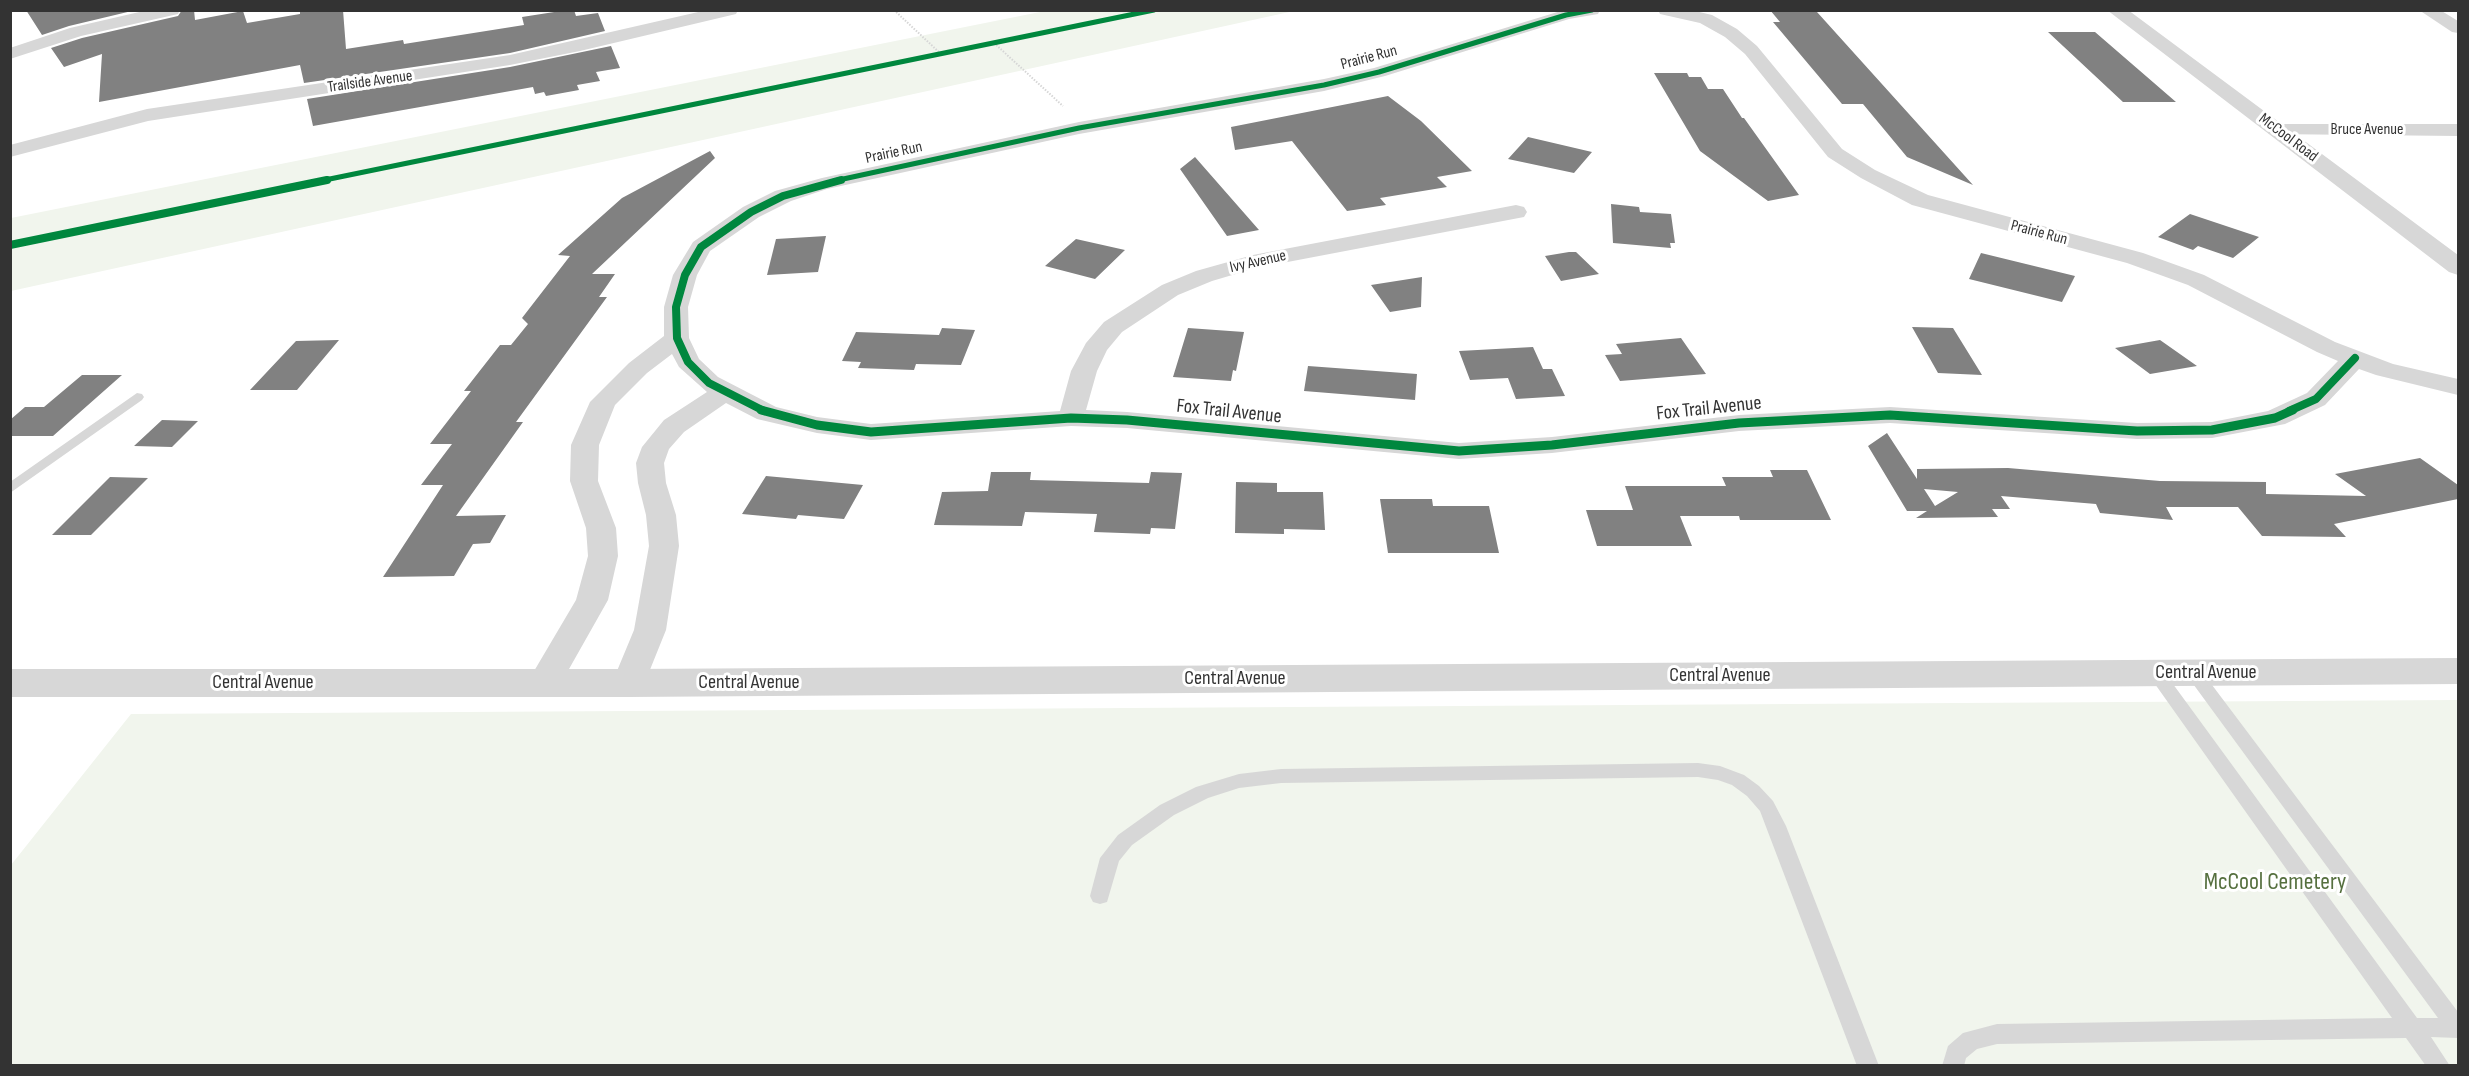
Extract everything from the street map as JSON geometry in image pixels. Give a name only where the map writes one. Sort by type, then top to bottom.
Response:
[{"type":"street","points":[[10,54],[76,32],[172,10]]},
{"type":"street","name":"Trailside Avenue","points":[[10,151],[147,115],[510,60],[580,46],[730,10]]},
{"type":"street","name":"Prairie Run","points":[[1059,419],[871,432],[817,425],[767,412],[724,392],[709,382],[688,362],[677,338],[675,307],[685,275],[701,247],[751,212],[783,196],[822,184],[1085,127],[1324,85],[1379,72],[1566,15],[1592,10]]},
{"type":"street","name":"Prairie Run","points":[[1666,10],[1706,19],[1731,33],[1751,50],[1835,153],[1920,200],[2135,258],[2196,280],[2326,347],[2385,369],[2458,387]]},
{"type":"street","name":"McCool Road","points":[[2116,10],[2458,267]]},
{"type":"street","points":[[2427,10],[2458,28]]},
{"type":"street","name":"Bruce Avenue","points":[[2276,130],[2458,130]]},
{"type":"street","name":"Ivy Avenue","points":[[1059,419],[1095,348],[1113,327],[1170,290],[1204,276],[1253,262],[1516,212]]},
{"type":"street","points":[[544,683],[592,600],[603,556],[601,528],[584,481],[585,445],[603,402],[638,368],[677,338]]},
{"type":"street","name":"Fox Trail Avenue","points":[[1059,419],[1127,420],[1459,451],[1552,445],[1739,423],[1879,415],[1975,419],[2137,431],[2212,430],[2275,418],[2316,399],[2355,358]]},
{"type":"street","points":[[629,683],[650,630],[664,546],[661,515],[652,483],[650,463],[656,447],[674,426],[724,392]]},
{"type":"street","name":"Central Avenue","points":[[10,683],[629,683],[2458,671]]},
{"type":"lane","points":[[10,489],[137,397]]},
{"type":"lane","points":[[2156,673],[2439,1065]]},
{"type":"lane","points":[[2194,673],[2458,1027]]},
{"type":"lane","points":[[1100,896],[1110,858],[1125,840],[1167,810],[1202,792],[1239,781],[1281,776],[1698,770],[1720,773],[1738,780],[1753,790],[1767,806],[1868,1065]]},
{"type":"lane","points":[[1953,1065],[1956,1053],[1971,1040],[1997,1034],[2458,1027]]},
{"type":"path","points":[[894,10],[941,54]]},
{"type":"path","points":[[983,45],[1005,41]]},
{"type":"path","points":[[994,43],[1085,127]]},
{"type":"path","points":[[930,56],[952,52]]},
{"type":"green space","points":[[1050,10],[1294,11],[11,291],[11,218]]},
{"type":"green space","name":"McCool Cemetery","points":[[2458,700],[2458,1065],[11,1066],[11,865],[131,714]]},
{"type":"building","points":[[26,10],[136,10],[42,35]]},
{"type":"building","points":[[182,10],[194,10],[195,20],[243,11],[247,23],[300,14],[300,10],[343,10],[346,49],[403,40],[404,44],[524,25],[522,17],[567,10],[574,10],[576,16],[598,13],[605,31],[510,53],[304,83],[300,65],[99,102],[102,54],[64,67],[51,48],[82,38],[178,16]]},
{"type":"building","points":[[1770,10],[1817,12],[1973,185],[1907,157],[1863,104],[1842,104],[1773,22],[1780,22]]},
{"type":"building","points":[[2048,32],[2095,32],[2176,102],[2123,102]]},
{"type":"building","points":[[611,46],[620,68],[596,72],[600,81],[577,85],[579,90],[546,96],[544,92],[535,94],[533,87],[313,126],[307,99],[510,67]]},
{"type":"building","points":[[1654,73],[1687,73],[1689,77],[1701,77],[1708,89],[1723,89],[1799,195],[1768,201],[1700,151]]},
{"type":"building","points":[[1388,96],[1421,121],[1472,171],[1437,177],[1447,187],[1380,198],[1386,205],[1347,211],[1292,141],[1235,150],[1231,127]]},
{"type":"building","points":[[1528,137],[1592,152],[1574,173],[1508,159]]},
{"type":"building","points":[[710,151],[715,158],[592,274],[615,274],[599,297],[607,297],[516,422],[523,422],[456,516],[506,515],[490,543],[473,544],[454,576],[383,577],[443,485],[421,485],[452,444],[430,444],[471,391],[464,391],[500,345],[511,345],[528,324],[522,318],[570,256],[558,255],[622,198]]},
{"type":"building","points":[[1195,157],[1259,230],[1227,236],[1180,169]]},
{"type":"building","points":[[1611,204],[1639,207],[1640,212],[1671,214],[1675,243],[1670,243],[1671,248],[1613,243]]},
{"type":"building","points":[[2190,214],[2259,237],[2233,258],[2198,246],[2193,250],[2158,237]]},
{"type":"building","points":[[826,236],[818,272],[767,275],[776,239]]},
{"type":"building","points":[[1076,239],[1125,250],[1095,279],[1045,266]]},
{"type":"building","points":[[1576,252],[1599,274],[1561,281],[1545,256]]},
{"type":"building","points":[[1981,253],[2075,276],[2062,302],[1969,279]]},
{"type":"building","points":[[1422,277],[1421,307],[1390,312],[1371,285]]},
{"type":"building","points":[[1912,327],[1953,328],[1982,375],[1938,373]]},
{"type":"building","points":[[942,328],[975,330],[961,365],[916,364],[914,370],[858,368],[861,362],[842,361],[856,332],[939,335]]},
{"type":"building","points":[[1188,328],[1244,332],[1236,371],[1233,370],[1231,381],[1173,377]]},
{"type":"building","points":[[1681,338],[1706,374],[1620,381],[1605,355],[1622,354],[1616,344]]},
{"type":"building","points":[[339,340],[297,390],[250,390],[296,341]]},
{"type":"building","points":[[2160,340],[2197,366],[2150,374],[2115,348]]},
{"type":"building","points":[[1533,347],[1543,369],[1552,369],[1565,396],[1516,399],[1508,378],[1470,380],[1459,351]]},
{"type":"building","points":[[1308,366],[1417,374],[1415,400],[1304,391]]},
{"type":"building","points":[[82,375],[122,375],[53,436],[10,436],[10,420],[25,407],[44,407]]},
{"type":"building","points":[[162,420],[198,421],[172,447],[134,446]]},
{"type":"building","points":[[1887,433],[1917,479],[1917,469],[2008,468],[2160,481],[2266,482],[2266,494],[2366,496],[2335,474],[2420,458],[2458,485],[2458,499],[2334,524],[2346,537],[2262,536],[2238,507],[2166,507],[2173,520],[2100,513],[2096,504],[2001,496],[2010,509],[1992,509],[1998,517],[1916,518],[1927,511],[1907,511],[1868,446]],"holes":[[[1924,489],[1958,492],[1935,506]]]},
{"type":"building","points":[[1770,470],[1807,470],[1831,520],[1740,520],[1739,516],[1680,516],[1692,546],[1597,546],[1586,510],[1633,510],[1625,486],[1726,486],[1722,477],[1773,477]]},
{"type":"building","points":[[991,472],[1031,472],[1030,480],[1149,483],[1151,472],[1182,473],[1175,529],[1151,528],[1150,534],[1094,532],[1097,514],[1025,512],[1022,526],[934,525],[942,492],[988,491]]},
{"type":"building","points":[[766,476],[863,485],[844,519],[798,515],[796,519],[742,514]]},
{"type":"building","points":[[110,477],[148,478],[91,535],[52,535]]},
{"type":"building","points":[[1236,482],[1277,483],[1277,492],[1323,492],[1325,530],[1284,529],[1284,534],[1235,533]]},
{"type":"building","points":[[1380,499],[1432,499],[1433,506],[1489,506],[1499,553],[1388,553]]},
{"type":"cycle path","points":[[10,245],[1154,10]]},
{"type":"cycle path","points":[[1592,10],[1566,15],[1379,72],[1324,85],[1079,128],[822,184],[783,196],[751,212],[701,247],[685,275],[676,307],[677,338],[688,362],[709,383],[767,413],[817,425],[871,432],[1071,418],[1127,420],[1459,451],[1552,445],[1739,423],[1890,415],[2137,431],[2212,430],[2275,418],[2316,399],[2355,358]]}]
